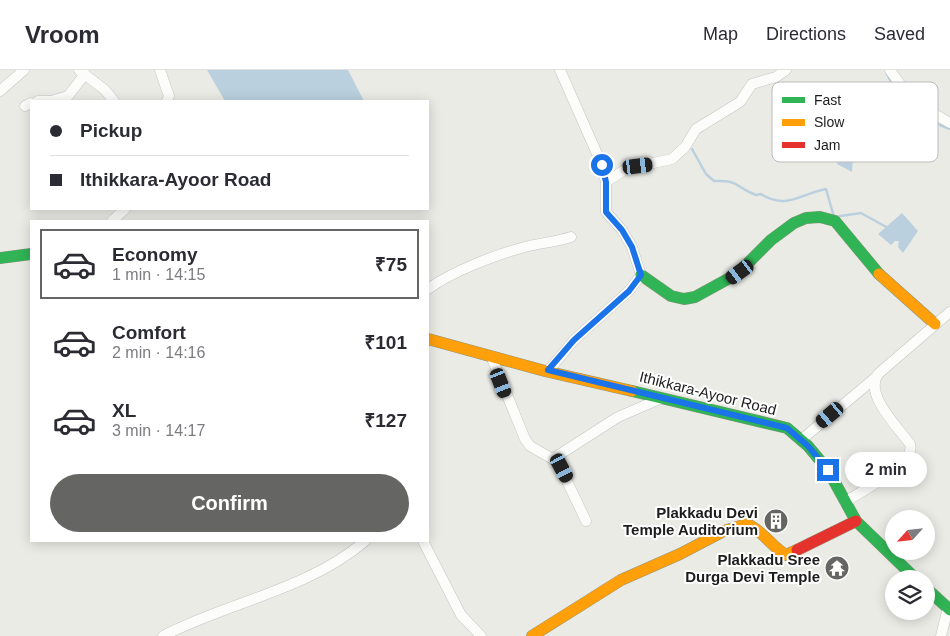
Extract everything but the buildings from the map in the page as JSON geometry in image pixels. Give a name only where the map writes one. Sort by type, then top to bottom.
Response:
[{"type":"street","points":[[0,91],[24,70]]},
{"type":"street","points":[[160,70],[169,96],[167,100]]},
{"type":"street","points":[[560,70],[602,165],[606,182],[606,212],[622,230],[632,247],[641,275],[666,294],[675,298],[693,298],[740,272],[769,240],[784,228],[813,216],[824,216],[835,221],[883,278],[912,306],[935,324]]},
{"type":"street","points":[[606,182],[626,169],[672,159],[685,147],[696,129],[740,102],[752,84],[776,77],[786,70]]},
{"type":"street","points":[[890,70],[899,82]]},
{"type":"street","points":[[54,100],[68,96],[82,72],[105,90],[113,100]]},
{"type":"street","points":[[938,116],[950,123]]},
{"type":"street","points":[[114,220],[124,210]]},
{"type":"street","points":[[429,288],[458,272],[500,256],[526,247],[551,243],[571,237]]},
{"type":"street","points":[[0,258],[30,254]]},
{"type":"street","points":[[548,370],[574,340],[629,291],[641,275]]},
{"type":"street","points":[[801,440],[950,312]]},
{"type":"street","name":"Ithikkara-Ayoor Road","points":[[429,339],[787,428],[801,440],[828,470],[856,521],[907,570]]},
{"type":"street","points":[[491,356],[525,439],[530,446],[554,458],[570,482],[586,521]]},
{"type":"street","points":[[845,502],[906,461],[911,452],[910,444],[875,393],[875,378]]},
{"type":"street","points":[[554,458],[618,417],[663,398]]},
{"type":"street","points":[[533,636],[621,580],[680,554],[724,531],[748,524],[756,528],[772,546],[786,555],[856,521]]},
{"type":"street","points":[[163,636],[189,622],[246,603],[313,573],[355,549],[363,542]]},
{"type":"street","points":[[424,542],[461,615],[481,636]]},
{"type":"street","points":[[935,596],[949,609],[940,636]]},
{"type":"water","points":[[207,70],[348,70],[363,100],[224,100]]},
{"type":"water","points":[[837,162],[853,162],[852,172],[837,164]]},
{"type":"water","points":[[902,213],[918,231],[903,253],[898,247],[899,241],[895,241],[891,245],[878,234]]},
{"type":"waterway","points":[[887,74],[891,82]]},
{"type":"waterway","points":[[938,124],[950,129]]},
{"type":"waterway","points":[[692,149],[706,174],[714,181],[733,183],[756,195],[761,194],[778,201],[786,201],[826,189],[834,217],[861,213],[888,228]]},
{"type":"traffic: fast","points":[[641,275],[671,296],[684,299],[695,297],[737,274],[771,240],[794,223],[806,218],[820,217],[835,221],[879,274]]},
{"type":"traffic: fast","points":[[0,258],[30,254]]},
{"type":"traffic: fast","points":[[632,391],[787,428],[808,446],[828,470],[856,521],[907,570]]},
{"type":"traffic: fast","points":[[935,596],[950,610]]},
{"type":"traffic: slow","points":[[879,274],[935,324]]},
{"type":"traffic: slow","points":[[429,339],[545,371],[632,391]]},
{"type":"traffic: slow","points":[[532,636],[621,580],[680,554],[724,531],[747,524],[757,530],[786,555],[797,550]]},
{"type":"traffic: jam","points":[[797,550],[856,521]]},
{"type":"place","name":"Plakkadu Devi Temple Auditorium","points":[[776,521]]},
{"type":"place","name":"Plakkadu Sree Durga Devi Temple","points":[[837,568]]},
{"type":"route","points":[[602,165],[606,182],[604,204],[606,212],[622,230],[632,247],[641,275],[629,291],[574,340],[548,370],[787,428],[808,446],[828,470]]}]
